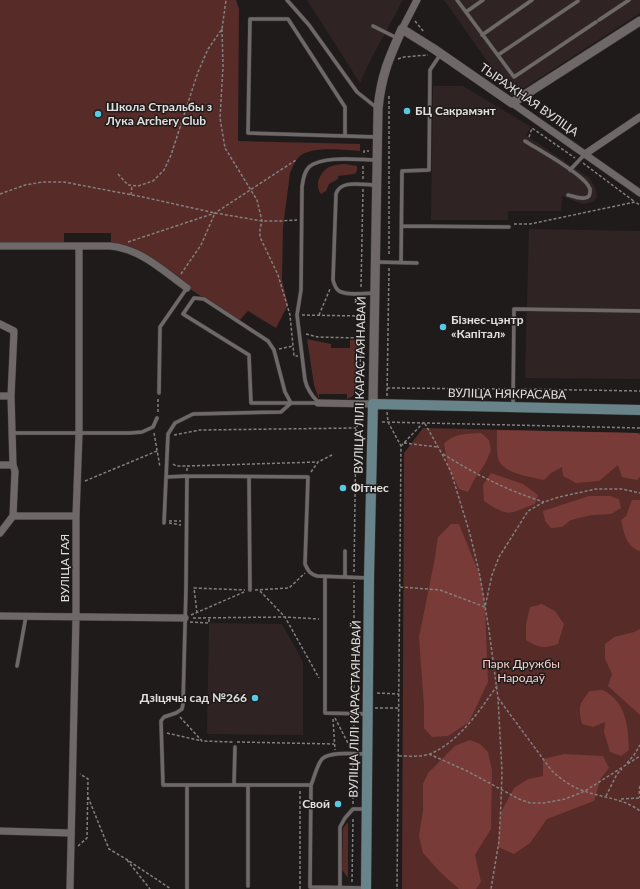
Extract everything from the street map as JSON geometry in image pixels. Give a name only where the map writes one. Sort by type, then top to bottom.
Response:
[{"type":"main road","name":"ВУЛІЦА НЯКРАСАВА","points":[[373,404],[640,410]]},
{"type":"main road","name":"ВУЛІЦА ЛІЛІ КАРАСТАЯНАВАЙ","points":[[366,888],[369,578],[373,404]]},
{"type":"street","points":[[402,29],[417,0]]},
{"type":"street","points":[[512,103],[640,21]]},
{"type":"street","name":"ВУЛІЦА ЛІЛІ КАРАСТАЯНАВАЙ","points":[[373,404],[378,109],[385,66],[402,29]]},
{"type":"street","name":"ТЫРАЖНАЯ ВУЛІЦА","points":[[402,29],[438,57],[512,103],[640,193]]},
{"type":"street","points":[[585,154],[640,117]]},
{"type":"street","points":[[0,246],[114,246],[128,249],[155,264],[187,288]]},
{"type":"street","name":"ВУЛІЦА ГАЯ","points":[[70,889],[70,833],[76,617],[76,516],[79,434],[79,246]]},
{"type":"street","points":[[0,324],[14,331],[12,433],[13,465],[16,471],[13,516],[0,533]]},
{"type":"street","points":[[0,396],[12,396]]},
{"type":"street","points":[[318,402],[373,404]]},
{"type":"street","points":[[0,465],[13,465]]},
{"type":"street","points":[[13,516],[76,516]]},
{"type":"street","points":[[0,616],[185,620]]},
{"type":"street","points":[[0,831],[70,833]]},
{"type":"lane","points":[[287,0],[309,24],[357,92],[378,109]]},
{"type":"lane","points":[[457,0],[482,36],[514,76],[629,0]]},
{"type":"lane","points":[[466,12],[483,0]]},
{"type":"lane","points":[[482,36],[532,0]]},
{"type":"lane","points":[[498,55],[578,0]]},
{"type":"lane","points":[[345,136],[346,107],[288,20],[250,20],[248,133],[377,137]]},
{"type":"lane","points":[[373,26],[398,38]]},
{"type":"lane","points":[[402,263],[402,171],[429,170],[430,70],[438,57]]},
{"type":"lane","points":[[525,141],[570,170],[589,187],[590,192],[586,198],[568,195]]},
{"type":"lane","points":[[570,170],[585,154]]},
{"type":"lane","points":[[318,402],[307,389],[297,315],[301,290],[301,220],[302,187],[304,176],[308,168],[315,163],[326,160],[377,160]]},
{"type":"lane","points":[[375,293],[345,293],[339,291],[335,287],[333,280],[337,189],[344,185],[376,185]]},
{"type":"lane","points":[[402,226],[508,227]]},
{"type":"lane","points":[[376,262],[417,263]]},
{"type":"lane","points":[[158,393],[160,327],[187,288]]},
{"type":"lane","points":[[291,403],[285,392],[274,350],[268,341],[204,299],[194,298],[182,314],[249,355],[251,403],[291,403],[318,402]]},
{"type":"lane","points":[[513,408],[514,309],[640,311]]},
{"type":"lane","points":[[164,522],[168,434],[175,423],[193,414],[281,412],[291,403]]},
{"type":"lane","points":[[12,433],[79,434],[142,432],[153,428],[157,418]]},
{"type":"lane","points":[[187,476],[182,709],[176,713],[164,717],[162,721],[163,785],[311,785]]},
{"type":"lane","points":[[166,477],[308,477],[305,564],[311,574],[325,577],[369,578]]},
{"type":"lane","points":[[249,477],[250,590]]},
{"type":"lane","points":[[345,551],[345,578]]},
{"type":"lane","points":[[325,577],[325,713],[354,714],[368,711]]},
{"type":"lane","points":[[17,666],[26,616]]},
{"type":"lane","points":[[234,785],[235,747]]},
{"type":"lane","points":[[366,888],[310,887],[311,785],[322,760],[327,756],[335,754],[367,754]]},
{"type":"lane","points":[[248,785],[248,886]]},
{"type":"lane","points":[[187,786],[187,888]]},
{"type":"lane","points":[[340,887],[340,827],[345,818],[353,809],[366,809]]},
{"type":"path","points":[[226,0],[222,29],[223,66],[220,118],[225,148],[257,200],[262,221],[260,237],[278,275],[290,316],[294,356]]},
{"type":"path","points":[[418,20],[414,21],[427,37]]},
{"type":"path","points":[[118,174],[128,185],[138,186],[153,181],[164,170],[172,155],[198,72],[208,49],[222,29]]},
{"type":"path","points":[[395,62],[404,57],[430,55],[438,57]]},
{"type":"path","points":[[388,388],[389,91]]},
{"type":"path","points":[[529,136],[532,128]]},
{"type":"path","points":[[360,375],[364,151]]},
{"type":"path","points":[[114,246],[215,213],[296,160]]},
{"type":"path","points":[[0,194],[25,185],[43,182],[64,182],[215,213],[262,221],[281,222],[301,220]]},
{"type":"path","points":[[131,195],[132,186]]},
{"type":"path","points":[[530,224],[636,202],[640,205]]},
{"type":"path","points":[[177,280],[201,246],[215,213]]},
{"type":"path","points":[[319,315],[333,280]]},
{"type":"path","points":[[297,315],[361,316]]},
{"type":"path","points":[[291,328],[299,332],[318,337],[360,338]]},
{"type":"path","points":[[274,350],[293,346]]},
{"type":"path","points":[[157,418],[158,393]]},
{"type":"path","points":[[398,889],[401,446],[388,422],[640,428]]},
{"type":"path","points":[[401,446],[424,422]]},
{"type":"path","points":[[424,422],[451,472],[470,534],[480,576],[490,630],[498,698],[502,790],[499,841],[491,889]]},
{"type":"path","points":[[153,428],[161,472]]},
{"type":"path","points":[[171,436],[200,430],[356,428],[352,887]]},
{"type":"path","points":[[404,443],[438,448]]},
{"type":"path","points":[[82,482],[157,452]]},
{"type":"path","points":[[172,462],[173,465],[176,466],[187,466],[318,462],[334,454]]},
{"type":"path","points":[[442,454],[468,470],[526,496],[544,502]]},
{"type":"path","points":[[308,477],[318,462]]},
{"type":"path","points":[[187,466],[187,476]]},
{"type":"path","points":[[485,608],[492,575],[499,557],[524,516],[535,506],[574,493],[596,489],[622,489],[640,493]]},
{"type":"path","points":[[164,522],[180,521]]},
{"type":"path","points":[[164,522],[187,526]]},
{"type":"path","points":[[400,587],[440,590],[485,608]]},
{"type":"path","points":[[194,588],[197,613]]},
{"type":"path","points":[[185,620],[197,613],[250,590]]},
{"type":"path","points":[[260,591],[285,617],[324,688]]},
{"type":"path","points":[[185,620],[209,618],[285,617],[325,620]]},
{"type":"path","points":[[185,620],[209,623],[209,618]]},
{"type":"path","points":[[399,756],[429,754],[452,741],[479,711],[497,685]]},
{"type":"path","points":[[386,693],[399,694]]},
{"type":"path","points":[[498,698],[552,771],[568,784],[585,791],[619,800],[640,811]]},
{"type":"path","points":[[368,711],[399,708]]},
{"type":"path","points":[[176,713],[202,741]]},
{"type":"path","points":[[333,714],[353,754]]},
{"type":"path","points":[[333,714],[335,754]]},
{"type":"path","points":[[162,732],[202,741],[334,744]]},
{"type":"path","points":[[235,742],[235,747]]},
{"type":"path","points":[[606,796],[617,774],[625,766],[640,745]]},
{"type":"path","points":[[429,754],[467,771],[530,803],[565,800],[585,791],[640,756]]},
{"type":"path","points":[[77,773],[88,779],[87,838],[77,846]]},
{"type":"path","points":[[300,785],[300,889]]},
{"type":"path","points":[[619,800],[640,798],[640,786]]},
{"type":"path","points":[[88,796],[109,849],[171,889]]},
{"type":"path","points":[[126,859],[150,889]]},
{"type":"shaded area","points":[[307,0],[403,0],[370,61],[360,83]]},
{"type":"shaded area","points":[[444,0],[640,0],[640,13],[512,96]]},
{"type":"shaded area","points":[[433,86],[463,86],[531,127],[526,135],[589,178],[595,187],[597,197],[594,201],[582,204],[562,196],[561,211],[508,211],[508,220],[431,220]]},
{"type":"shaded area","points":[[529,229],[640,231],[640,379],[525,378]]},
{"type":"shaded area","points":[[497,430],[637,433],[640,435],[640,477],[637,480],[622,477],[618,465],[599,481],[576,483],[563,476],[562,467],[551,473],[544,480],[512,472],[499,461],[497,450]]},
{"type":"shaded area","points":[[481,433],[489,440],[491,450],[485,464],[468,492],[459,489],[448,466],[444,444],[456,436]]},
{"type":"shaded area","points":[[491,473],[523,484],[538,495],[535,504],[509,513],[499,510],[484,501],[483,485]]},
{"type":"shaded area","points":[[589,496],[610,496],[619,499],[621,508],[611,514],[592,515],[571,520],[562,527],[551,528],[545,521],[543,511]]},
{"type":"shaded area","points":[[632,500],[640,500],[640,551],[635,549],[626,539],[621,520],[626,516]]},
{"type":"shaded area","points":[[451,524],[459,524],[480,576],[485,607],[488,682],[469,722],[448,736],[432,737],[424,728],[419,637],[438,537]]},
{"type":"shaded area","points":[[542,604],[555,611],[564,624],[558,644],[549,647],[534,645],[526,640],[526,624],[530,607]]},
{"type":"shaded area","name":"Дзіцячы сад №266","points":[[209,623],[282,624],[303,662],[303,735],[207,734]]},
{"type":"shaded area","points":[[640,629],[640,715],[608,686],[612,674],[605,659],[605,644],[614,637]]},
{"type":"shaded area","points":[[603,690],[617,701],[625,716],[629,750],[621,756],[610,752],[604,732],[605,722],[593,727],[582,724],[580,706],[582,702],[590,691]]},
{"type":"shaded area","points":[[470,740],[480,744],[488,752],[492,770],[491,829],[475,855],[481,882],[476,889],[459,889],[441,873],[423,853],[419,836],[423,810],[423,784],[428,773],[455,746]]},
{"type":"shaded area","points":[[564,754],[603,756],[609,768],[601,778],[594,801],[547,819],[530,843],[514,854],[498,847],[501,812],[514,788],[528,779],[543,776],[543,759]]},
{"type":"green space","points":[[0,0],[236,0],[239,9],[238,141],[360,144],[360,151],[329,149],[306,153],[298,158],[293,166],[290,173],[283,227],[282,280],[288,305],[276,328],[248,311],[239,321],[187,287],[156,263],[111,245],[111,233],[64,233],[64,245],[0,245]]},
{"type":"green space","points":[[345,164],[357,166],[357,171],[355,174],[338,176],[338,179],[329,184],[326,191],[321,194],[318,183],[323,172],[331,166]]},
{"type":"green space","points":[[307,339],[331,344],[331,348],[350,348],[350,340],[357,340],[357,388],[353,396],[347,399],[347,394],[319,394],[319,399],[314,385]]},
{"type":"green space","name":"Парк Дружбы Народаў","points":[[423,428],[640,433],[640,889],[402,889],[404,453]]},
{"type":"green space","points":[[348,822],[348,878],[342,870],[343,828]]},
{"type":"place","name":"БЦ Сакрамэнт","points":[[407,111]]},
{"type":"place","name":"Школа Стральбы з Лука Archery Club","points":[[98,114]]},
{"type":"place","name":"Бізнес-цэнтр «Капітал»","points":[[443,327]]},
{"type":"place","name":"Фітнес","points":[[343,488]]},
{"type":"place","name":"Дзіцячы сад №266","points":[[255,698]]},
{"type":"place","name":"Свой","points":[[338,804]]}]
